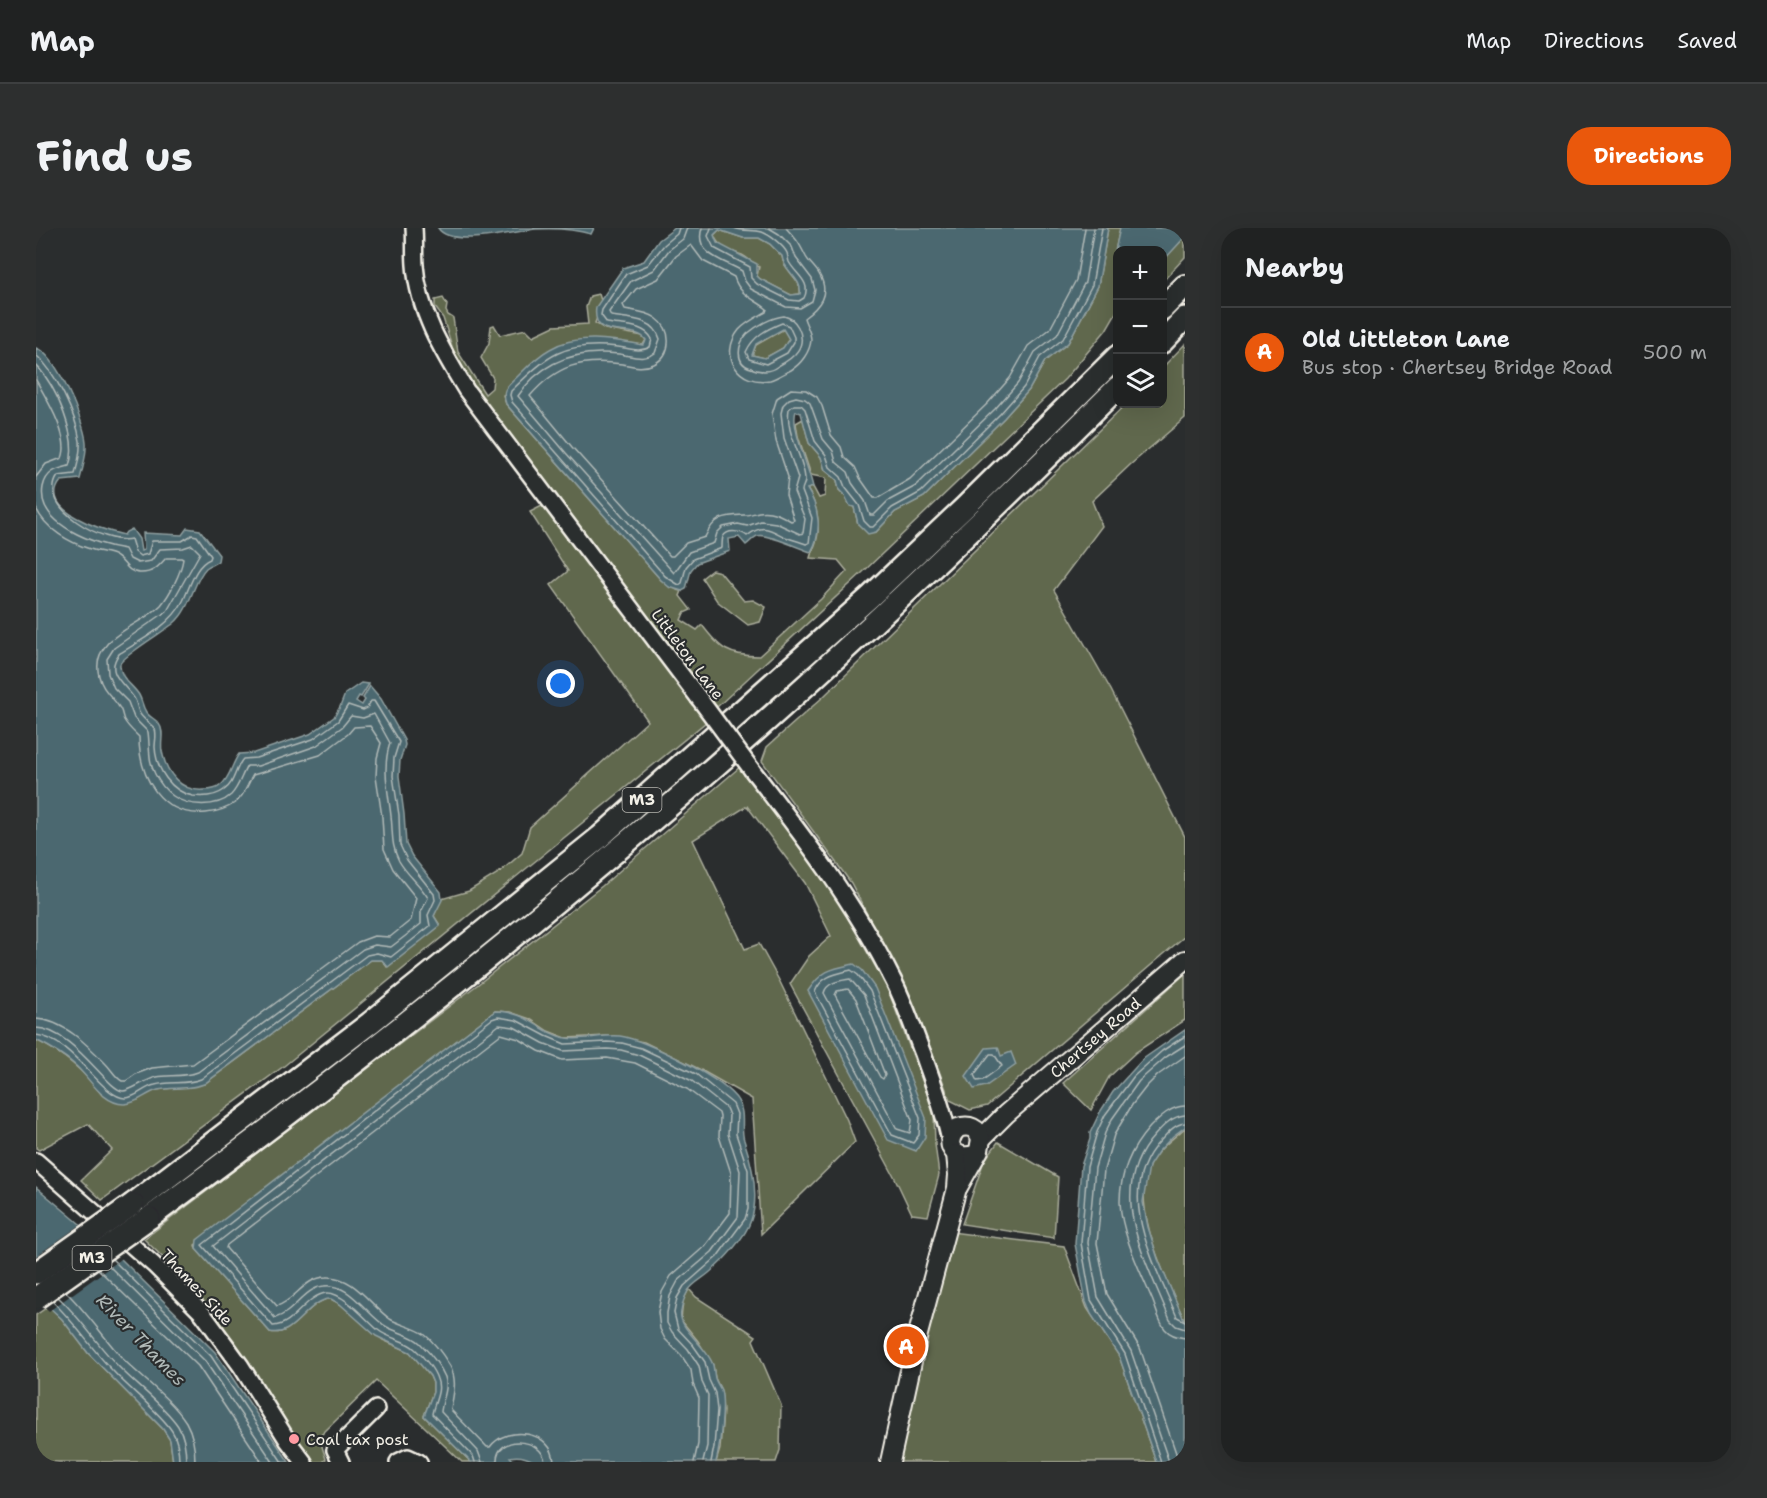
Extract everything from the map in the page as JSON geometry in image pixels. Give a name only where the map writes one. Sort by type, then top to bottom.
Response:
[{"type":"highway","points":[[1167,304],[1185,286]]},
{"type":"highway","points":[[1167,337],[1185,318]]},
{"type":"highway","name":"M3","points":[[36,1298],[608,829],[870,597],[1113,361]]},
{"type":"highway","name":"M3","points":[[36,1273],[141,1211],[354,1065],[480,964],[754,732],[945,556],[1113,392]]},
{"type":"main road","name":"Chertsey Road","points":[[974,1137],[989,1124],[1006,1114],[1185,960]]},
{"type":"main road","points":[[957,1188],[958,1175],[953,1148],[954,1131],[974,1137]]},
{"type":"main road","points":[[953,1148],[963,1157],[974,1137]]},
{"type":"main road","points":[[890,1462],[918,1334],[957,1188],[974,1137]]},
{"type":"street","name":"Littleton Lane","points":[[414,228],[415,267],[422,298],[431,326],[445,355],[466,390],[819,856],[872,939],[893,980],[909,1016],[941,1105],[953,1148]]},
{"type":"street","points":[[941,1105],[953,1120],[974,1137]]},
{"type":"street","name":"Thames Side","points":[[36,1161],[154,1265],[202,1314],[241,1366],[288,1441],[304,1462]]},
{"type":"street","points":[[341,1462],[335,1450],[376,1409]]},
{"type":"street","points":[[398,1462],[408,1457],[419,1462]]},
{"type":"green space","points":[[1108,228],[1120,228],[1116,246],[1113,246],[1113,318],[1106,330],[1065,379],[862,573],[717,707],[699,680],[690,674],[475,392],[456,359],[443,318],[435,307],[435,300],[443,298],[447,305],[448,315],[453,318],[458,352],[485,394],[492,388],[493,378],[481,358],[489,343],[491,326],[494,325],[500,335],[526,329],[533,336],[554,326],[588,324],[586,307],[590,296],[599,294],[602,304],[595,323],[605,329],[643,336],[646,340],[643,345],[605,340],[503,395],[506,404],[661,580],[682,591],[680,596],[691,610],[684,613],[681,620],[697,630],[702,625],[714,640],[732,653],[759,656],[821,599],[847,571],[838,560],[810,558],[817,538],[818,523],[816,509],[807,489],[813,487],[819,498],[825,496],[826,478],[811,475],[796,423],[803,419],[809,443],[821,457],[825,470],[837,480],[839,490],[854,507],[858,524],[876,532],[895,512],[924,497],[1004,418],[1029,390],[1045,361],[1068,343],[1098,286]]},
{"type":"green space","points":[[719,230],[743,238],[759,238],[770,244],[782,256],[799,284],[800,294],[791,295],[760,279],[757,276],[759,267],[719,243],[714,235]]},
{"type":"green space","points":[[1185,237],[1185,257],[1167,277],[1167,256]]},
{"type":"green space","points":[[784,329],[789,339],[783,348],[765,358],[752,355],[756,345]]},
{"type":"green space","points":[[1185,344],[1185,418],[1092,501],[1102,526],[1054,590],[1111,690],[1185,837],[1185,936],[987,1106],[970,1110],[950,1100],[915,1007],[851,883],[762,761],[767,747],[823,697],[1122,408],[1167,408],[1167,363]]},
{"type":"green space","points":[[546,504],[706,722],[284,1066],[102,1200],[81,1180],[112,1150],[88,1124],[39,1150],[36,1148],[36,1040],[72,1063],[102,1095],[138,1100],[156,1090],[204,1084],[371,960],[382,960],[387,967],[440,925],[434,916],[441,899],[469,891],[500,872],[522,853],[530,827],[648,721],[551,585],[568,571],[530,512]]},
{"type":"green space","points":[[712,570],[720,572],[744,601],[753,600],[766,607],[760,622],[748,625],[717,601],[702,578]]},
{"type":"green space","points":[[741,766],[837,899],[887,987],[934,1112],[939,1175],[928,1216],[912,1214],[894,1176],[790,984],[809,956],[831,936],[805,883],[747,806],[693,840],[745,949],[759,944],[780,982],[847,1120],[855,1142],[761,1234],[752,1099],[644,1042],[607,1036],[566,1038],[548,1031],[530,1019],[510,1012],[495,1011],[195,1245],[196,1249],[270,1332],[287,1329],[315,1305],[331,1299],[383,1340],[410,1352],[433,1383],[433,1392],[424,1416],[471,1462],[462,1462],[376,1381],[319,1437],[326,1459],[323,1462],[315,1462],[286,1424],[236,1343],[176,1270],[144,1239],[477,985],[602,886]]},
{"type":"green space","points":[[1185,974],[1185,1020],[1136,1052],[1109,1077],[1091,1110],[1063,1083]]},
{"type":"green space","points":[[1185,1128],[1185,1322],[1153,1244],[1144,1201],[1145,1181],[1150,1164],[1161,1149]]},
{"type":"green space","points":[[998,1142],[1058,1177],[1054,1238],[962,1224],[984,1161]]},
{"type":"green space","points":[[951,1232],[1064,1246],[1087,1308],[1119,1356],[1156,1462],[898,1462]]},
{"type":"green space","points":[[689,1289],[696,1297],[756,1336],[753,1340],[781,1405],[780,1450],[776,1462],[716,1462],[720,1449],[723,1411],[721,1391],[715,1378],[713,1365],[681,1320],[683,1301]]},
{"type":"green space","points":[[49,1306],[88,1353],[163,1429],[170,1440],[173,1462],[36,1462],[36,1315]]},
{"type":"water","points":[[438,228],[594,228],[591,234],[571,230],[536,229],[469,238],[445,234]]},
{"type":"water","points":[[675,228],[1108,228],[1098,286],[1068,343],[1045,361],[1029,390],[924,497],[895,512],[876,532],[868,534],[858,524],[854,507],[850,506],[839,490],[837,480],[825,470],[821,457],[809,443],[801,413],[796,411],[798,437],[813,487],[807,489],[818,520],[817,536],[811,552],[761,535],[746,545],[739,537],[729,539],[730,551],[697,563],[691,570],[686,589],[682,591],[669,587],[661,580],[506,404],[504,395],[508,386],[532,362],[560,344],[583,339],[643,345],[645,343],[646,340],[640,335],[606,329],[600,325],[596,318],[596,307],[623,268],[644,261],[659,240]],"holes":[[[719,230],[743,238],[759,238],[770,244],[782,256],[796,279],[800,294],[791,295],[760,279],[757,276],[757,264],[717,243],[714,235]],[[783,329],[789,339],[783,348],[765,358],[752,355],[756,344]]]},
{"type":"water","points":[[1120,228],[1185,228],[1185,237],[1167,257],[1167,246],[1116,246]]},
{"type":"water","points":[[36,348],[44,353],[61,375],[75,405],[86,442],[80,479],[61,481],[56,492],[58,502],[65,510],[90,524],[115,533],[124,535],[132,529],[139,539],[141,551],[144,550],[143,533],[182,535],[187,528],[200,530],[219,555],[218,561],[206,568],[198,580],[180,617],[120,664],[122,673],[139,695],[146,712],[161,727],[162,751],[171,773],[188,788],[204,790],[218,787],[227,778],[239,754],[254,753],[310,734],[334,717],[345,694],[361,683],[369,684],[356,701],[362,705],[370,686],[381,699],[404,740],[399,776],[406,844],[412,856],[441,892],[442,900],[434,916],[440,926],[388,967],[382,960],[371,960],[204,1084],[158,1090],[129,1104],[109,1100],[81,1070],[56,1051],[36,1040]]},
{"type":"water","points":[[854,964],[862,970],[875,988],[926,1118],[925,1137],[916,1151],[888,1140],[808,991],[827,972]]},
{"type":"water","points":[[495,1011],[525,1018],[548,1032],[566,1038],[620,1036],[647,1044],[718,1082],[738,1101],[743,1135],[752,1169],[755,1190],[754,1210],[744,1234],[727,1256],[690,1288],[681,1312],[681,1318],[688,1331],[710,1358],[715,1380],[721,1390],[722,1426],[716,1462],[535,1462],[516,1456],[510,1457],[515,1462],[471,1462],[424,1416],[433,1392],[433,1383],[410,1352],[376,1336],[340,1304],[331,1299],[315,1305],[287,1329],[270,1332],[196,1249],[197,1240],[202,1236]]},
{"type":"water","points":[[1185,1030],[1185,1127],[1158,1152],[1149,1166],[1143,1202],[1158,1259],[1185,1322],[1185,1462],[1156,1462],[1119,1356],[1091,1314],[1086,1302],[1075,1244],[1081,1166],[1090,1133],[1100,1112],[1113,1092],[1143,1059]]},
{"type":"water","points":[[998,1047],[1001,1056],[1011,1052],[1016,1065],[986,1086],[974,1089],[966,1076],[986,1048]]},
{"type":"water","name":"River Thames","points":[[36,1187],[117,1255],[215,1352],[289,1462],[173,1462],[170,1440],[163,1429],[88,1353],[62,1319],[36,1295]]},
{"type":"pier","points":[[83,1223],[124,1257],[49,1311],[36,1299],[36,1256]]},
{"type":"place","name":"Old Littleton Lane","points":[[906,1346]]},
{"type":"place","name":"Coal tax post","points":[[294,1439]]}]
